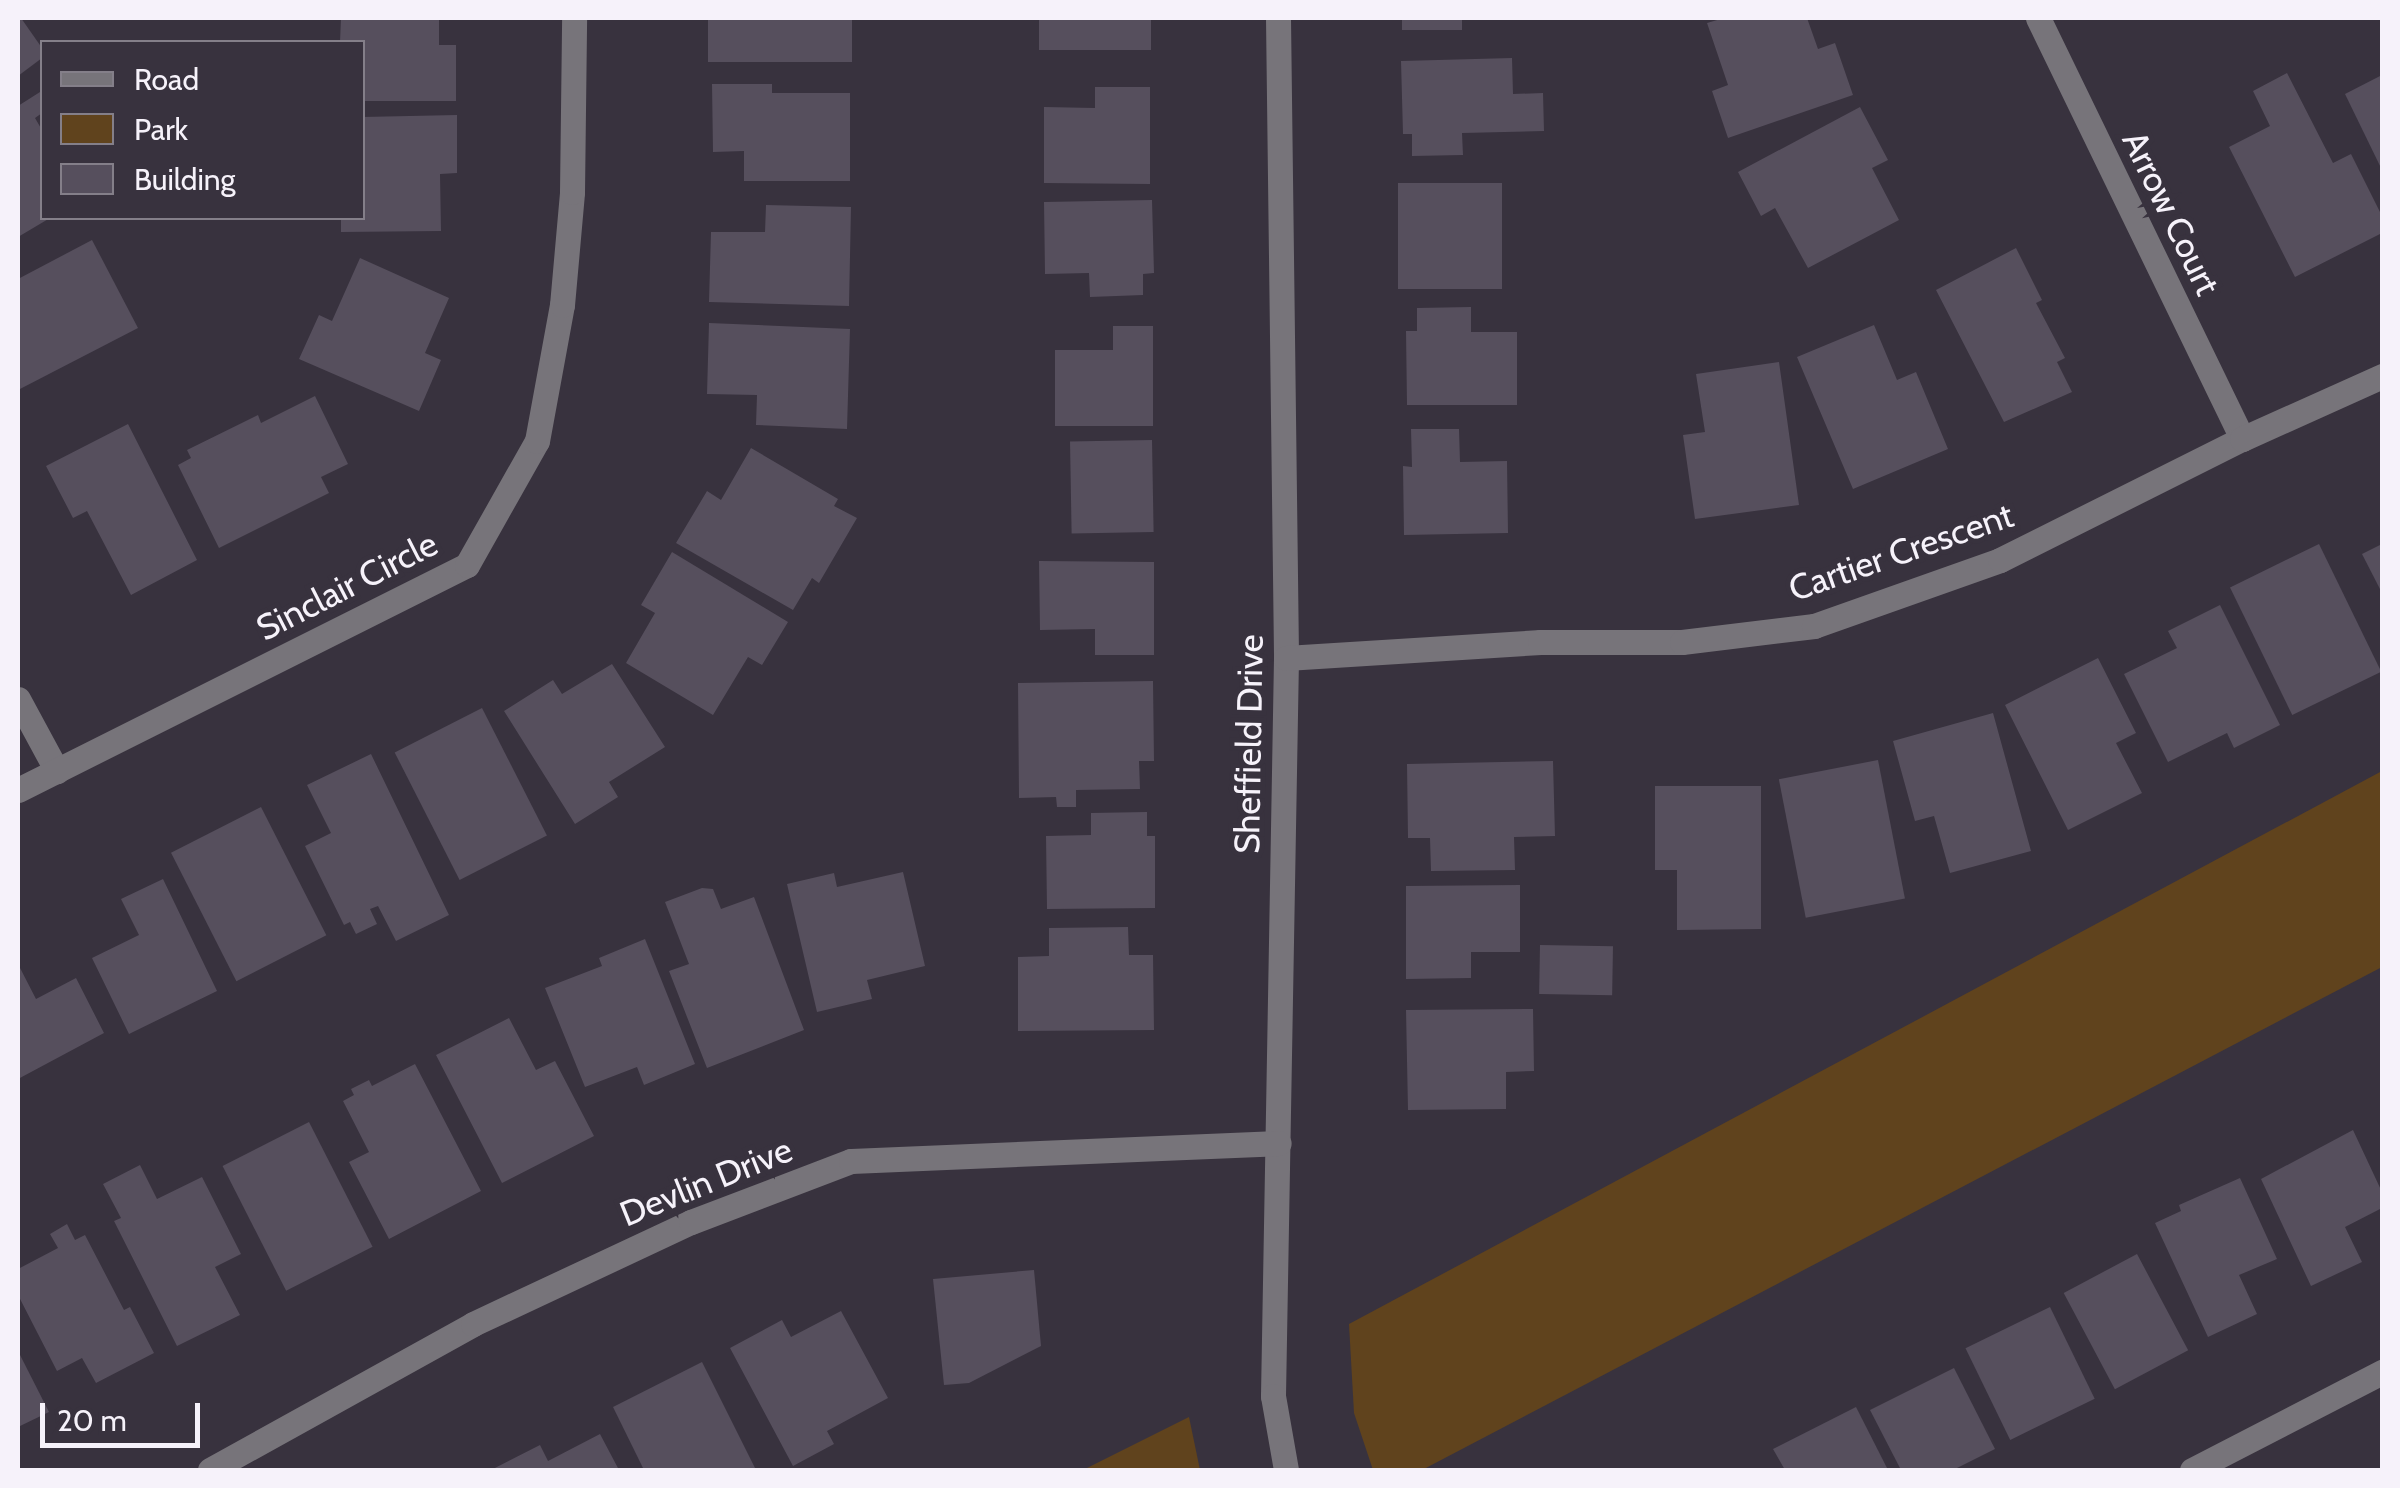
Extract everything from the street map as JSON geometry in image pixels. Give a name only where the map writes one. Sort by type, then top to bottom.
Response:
[{"type":"street","name":"Sinclair Circle","points":[[18,790],[467,565],[537,441],[564,286],[572,192],[574,18]]},
{"type":"street","name":"Sheffield Drive","points":[[1278,18],[1286,658],[1274,1396],[1286,1470]]},
{"type":"street","name":"Arrow Court","points":[[2038,18],[2242,439]]},
{"type":"street","name":"Cartier Crescent","points":[[1286,658],[1540,642],[1682,642],[1814,626],[2000,560],[2242,439],[2382,376]]},
{"type":"street","points":[[18,699],[57,770]]},
{"type":"street","name":"Devlin Drive","points":[[210,1470],[474,1324],[692,1222],[851,1161],[1279,1143]]},
{"type":"street","points":[[2192,1470],[2382,1372]]},
{"type":"green space","points":[[2382,771],[2382,967],[1422,1470],[1373,1470],[1354,1413],[1349,1324]]},
{"type":"green space","points":[[1189,1417],[1200,1470],[1083,1470]]},
{"type":"building","points":[[21,18],[40,45],[40,60],[18,76]]},
{"type":"building","points":[[341,18],[439,18],[439,45],[456,45],[456,101],[365,101],[365,40],[340,40]]},
{"type":"building","points":[[708,18],[852,18],[852,62],[708,62]]},
{"type":"building","points":[[1039,18],[1151,18],[1151,50],[1039,50]]},
{"type":"building","points":[[1402,18],[1462,18],[1462,30],[1402,30]]},
{"type":"building","points":[[1724,18],[1807,18],[1818,49],[1835,43],[1853,95],[1728,138],[1712,91],[1728,85],[1707,23]]},
{"type":"building","points":[[1512,58],[1513,94],[1543,93],[1544,131],[1462,133],[1463,155],[1412,156],[1412,134],[1403,134],[1401,61]]},
{"type":"building","points":[[2287,73],[2333,163],[2351,154],[2382,216],[2382,233],[2295,277],[2229,147],[2270,126],[2253,91]]},
{"type":"building","points":[[2382,75],[2382,170],[2345,94]]},
{"type":"building","points":[[712,84],[772,84],[772,93],[850,93],[850,181],[744,181],[744,151],[713,152]]},
{"type":"building","points":[[1095,87],[1150,87],[1150,184],[1044,183],[1044,107],[1095,108]]},
{"type":"building","points":[[40,92],[40,114],[35,118],[40,127],[40,220],[47,220],[18,237],[18,106]]},
{"type":"building","points":[[1860,107],[1888,160],[1872,168],[1899,220],[1808,268],[1775,208],[1761,216],[1738,172]]},
{"type":"building","points":[[457,115],[457,173],[440,174],[441,231],[341,232],[341,220],[365,220],[365,117]]},
{"type":"building","points":[[1398,183],[1502,183],[1502,289],[1398,289]]},
{"type":"building","points":[[1152,200],[1154,273],[1143,274],[1143,295],[1090,297],[1089,273],[1045,274],[1044,202]]},
{"type":"building","points":[[766,205],[851,207],[849,306],[709,302],[711,232],[765,232]]},
{"type":"building","points":[[92,240],[138,328],[18,390],[18,279]]},
{"type":"building","points":[[2016,248],[2042,300],[2036,303],[2065,358],[2057,362],[2072,392],[2004,422],[1936,290]]},
{"type":"building","points":[[360,258],[449,298],[425,353],[441,360],[419,411],[299,359],[319,315],[332,321]]},
{"type":"building","points":[[1471,307],[1471,332],[1517,332],[1517,405],[1407,405],[1406,331],[1417,331],[1417,308]]},
{"type":"building","points":[[709,323],[850,329],[847,429],[756,425],[757,395],[707,394]]},
{"type":"building","points":[[1874,325],[1897,380],[1916,372],[1948,449],[1853,489],[1797,357]]},
{"type":"building","points":[[1113,326],[1153,326],[1153,426],[1055,426],[1055,350],[1113,350]]},
{"type":"building","points":[[1779,362],[1799,505],[1695,519],[1683,435],[1705,432],[1696,374]]},
{"type":"building","points":[[315,396],[348,464],[321,477],[329,493],[219,548],[178,465],[191,458],[187,450],[258,415],[261,423]]},
{"type":"building","points":[[128,424],[197,560],[131,595],[87,511],[73,518],[46,466]]},
{"type":"building","points":[[1411,429],[1459,429],[1460,462],[1507,461],[1508,533],[1404,535],[1403,466],[1412,467]]},
{"type":"building","points":[[1152,440],[1154,532],[1072,533],[1070,441]]},
{"type":"building","points":[[751,448],[838,499],[834,506],[857,518],[819,583],[812,578],[793,610],[676,543],[707,491],[721,500]]},
{"type":"building","points":[[2319,544],[2381,672],[2292,715],[2230,587]]},
{"type":"building","points":[[2382,544],[2382,593],[2362,554]]},
{"type":"building","points":[[672,552],[788,622],[762,665],[748,657],[713,715],[626,663],[655,613],[641,605]]},
{"type":"building","points":[[1039,561],[1154,562],[1154,655],[1095,655],[1095,629],[1040,630]]},
{"type":"building","points":[[2220,605],[2280,725],[2234,748],[2227,733],[2168,762],[2124,674],[2177,648],[2168,631]]},
{"type":"building","points":[[2098,658],[2136,733],[2116,743],[2142,793],[2068,830],[2005,705]]},
{"type":"building","points":[[612,664],[665,747],[609,782],[618,797],[575,824],[504,711],[553,680],[562,694]]},
{"type":"building","points":[[1153,681],[1154,761],[1139,761],[1140,789],[1076,790],[1076,807],[1057,807],[1056,797],[1019,798],[1018,683]]},
{"type":"building","points":[[482,708],[547,835],[460,880],[395,752]]},
{"type":"building","points":[[1993,713],[2031,851],[1950,873],[1934,816],[1915,821],[1893,741]]},
{"type":"building","points":[[371,754],[449,915],[396,941],[378,906],[370,909],[377,924],[356,934],[350,922],[344,925],[305,846],[331,833],[307,785]]},
{"type":"building","points":[[1878,760],[1905,898],[1806,918],[1779,779]]},
{"type":"building","points":[[1553,761],[1555,836],[1514,837],[1515,870],[1431,871],[1430,838],[1408,838],[1407,764]]},
{"type":"building","points":[[1655,786],[1761,786],[1761,929],[1677,930],[1677,870],[1655,870]]},
{"type":"building","points":[[261,807],[326,935],[236,981],[171,853]]},
{"type":"building","points":[[1147,812],[1147,836],[1155,836],[1155,908],[1047,909],[1046,836],[1091,835],[1091,813]]},
{"type":"building","points":[[903,872],[925,966],[867,980],[872,999],[817,1012],[787,884],[834,873],[837,887]]},
{"type":"building","points":[[163,879],[217,991],[129,1034],[92,958],[139,935],[121,899]]},
{"type":"building","points":[[1520,885],[1520,952],[1471,952],[1471,978],[1406,979],[1406,886]]},
{"type":"building","points":[[702,888],[713,889],[721,909],[754,897],[804,1030],[707,1068],[669,971],[689,964],[665,902]]},
{"type":"building","points":[[1128,927],[1129,955],[1153,955],[1154,1030],[1018,1031],[1018,957],[1049,956],[1049,928]]},
{"type":"building","points":[[645,939],[695,1064],[644,1085],[637,1067],[585,1087],[545,988],[602,966],[599,958]]},
{"type":"building","points":[[1540,945],[1613,946],[1612,995],[1539,994]]},
{"type":"building","points":[[18,964],[36,999],[76,978],[104,1033],[18,1079]]},
{"type":"building","points":[[1533,1009],[1534,1071],[1506,1072],[1506,1109],[1408,1110],[1406,1010]]},
{"type":"building","points":[[509,1018],[536,1070],[555,1061],[594,1136],[502,1183],[436,1055]]},
{"type":"building","points":[[415,1064],[481,1191],[389,1239],[349,1162],[369,1152],[343,1101],[354,1095],[351,1089],[369,1080],[372,1086]]},
{"type":"building","points":[[309,1122],[373,1247],[286,1291],[223,1166]]},
{"type":"building","points":[[2353,1130],[2382,1192],[2382,1208],[2345,1227],[2362,1262],[2311,1286],[2261,1179]]},
{"type":"building","points":[[140,1165],[157,1199],[202,1177],[241,1254],[215,1267],[240,1315],[177,1346],[114,1221],[121,1218],[103,1184]]},
{"type":"building","points":[[2240,1178],[2277,1259],[2239,1275],[2257,1314],[2208,1337],[2155,1223],[2181,1211],[2179,1205]]},
{"type":"building","points":[[67,1224],[75,1240],[85,1235],[124,1310],[130,1307],[154,1353],[96,1383],[82,1358],[57,1371],[18,1295],[18,1269],[58,1248],[50,1234]]},
{"type":"building","points":[[2137,1254],[2188,1350],[2115,1389],[2064,1293]]},
{"type":"building","points":[[1034,1270],[1041,1346],[969,1383],[944,1385],[933,1279]]},
{"type":"building","points":[[2050,1307],[2095,1399],[2010,1440],[1966,1348]]},
{"type":"building","points":[[841,1311],[888,1398],[827,1431],[834,1444],[793,1466],[730,1348],[782,1320],[791,1337]]},
{"type":"building","points":[[18,1351],[49,1412],[18,1427]]},
{"type":"building","points":[[702,1362],[756,1470],[644,1470],[613,1407]]},
{"type":"building","points":[[1954,1368],[1995,1449],[1953,1470],[1901,1470],[1870,1410]]},
{"type":"building","points":[[1856,1407],[1888,1470],[1785,1470],[1773,1449]]},
{"type":"building","points":[[600,1434],[619,1470],[491,1470],[540,1445],[548,1461]]}]
